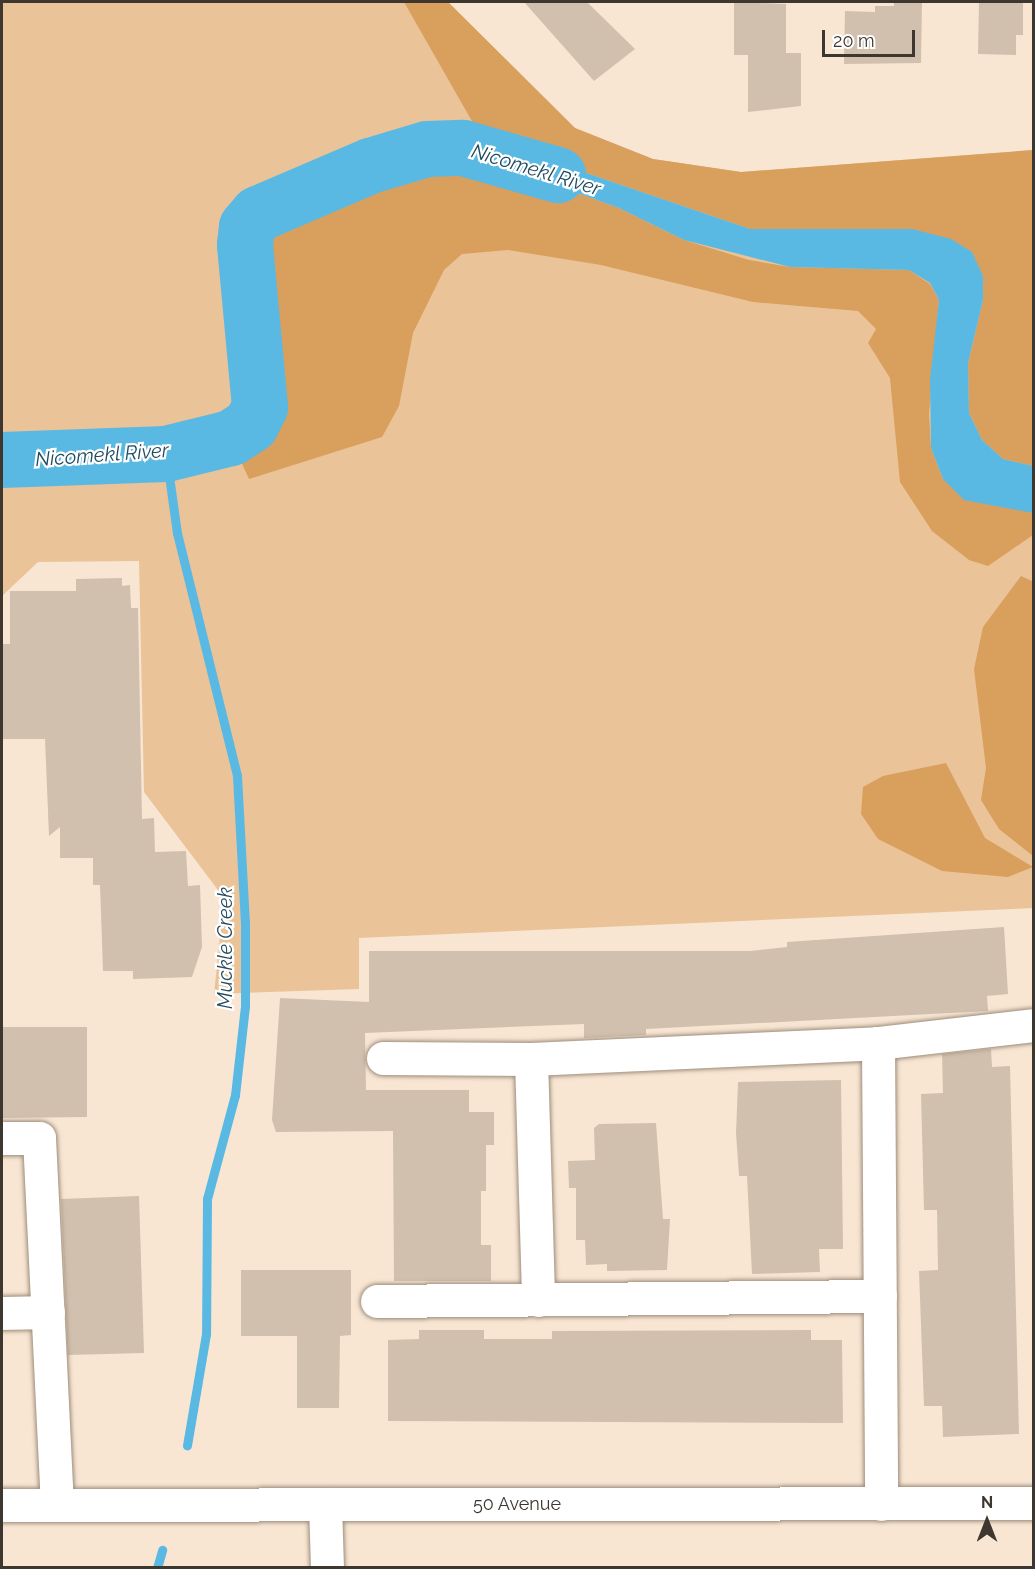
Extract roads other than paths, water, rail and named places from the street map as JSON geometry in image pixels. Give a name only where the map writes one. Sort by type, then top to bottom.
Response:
[{"type":"street","points":[[383,1058],[531,1059],[878,1043],[1034,1025]]},
{"type":"street","points":[[878,1043],[881,1504]]},
{"type":"street","points":[[531,1059],[538,1300]]},
{"type":"street","points":[[2,1138],[39,1138],[57,1505]]},
{"type":"street","points":[[377,1301],[880,1296]]},
{"type":"street","points":[[2,1313],[48,1312]]},
{"type":"street","name":"50 Avenue","points":[[2,1505],[1034,1503]]},
{"type":"street","points":[[325,1504],[327,1568]]},
{"type":"water","points":[[481,137],[750,229],[912,229],[951,239],[972,252],[983,276],[983,300],[968,363],[969,413],[982,440],[1003,459],[1033,466],[1033,513],[964,500],[943,479],[931,448],[930,379],[939,300],[930,283],[909,270],[790,267],[684,240],[619,208],[487,160]]},
{"type":"waterway","name":"Nicomekl River","points":[[2,460],[166,454],[231,438],[251,425],[260,407],[245,245],[247,227],[258,214],[370,166],[427,149],[463,148],[558,175]]},
{"type":"waterway","name":"Muckle Creek","points":[[166,454],[177,533],[237,776],[245,922],[245,1006],[235,1095],[207,1199],[206,1334],[187,1445]]},
{"type":"waterway","name":"Muckle Creek","points":[[157,1568],[162,1550]]}]
